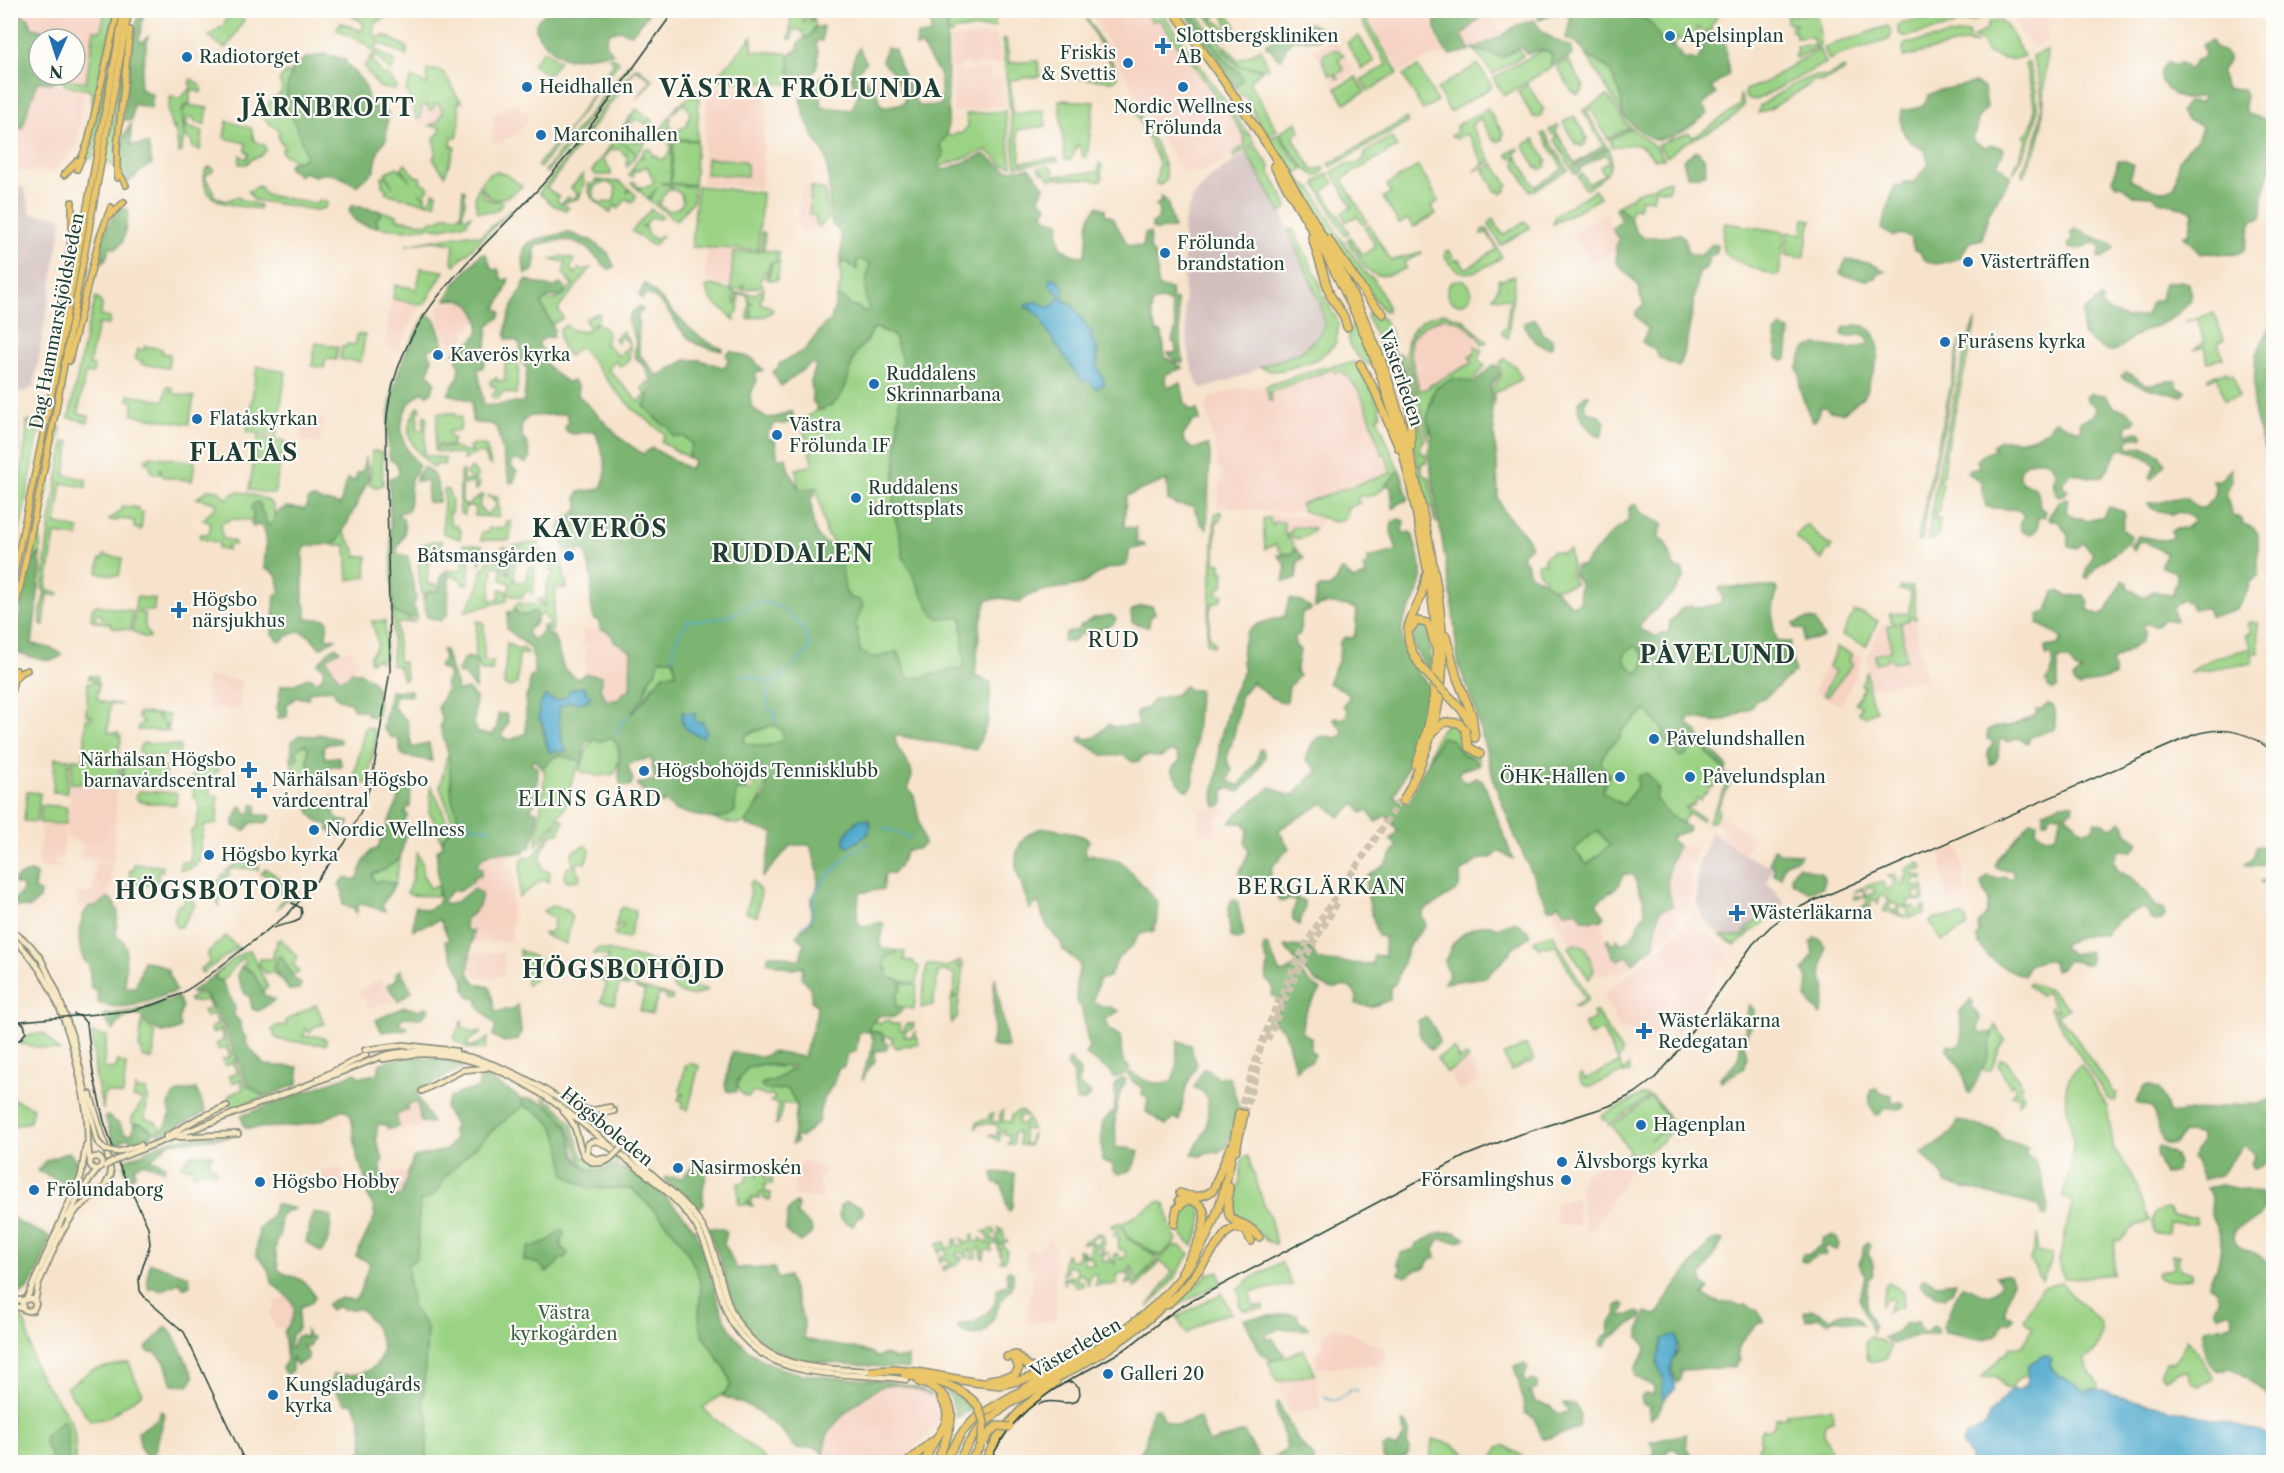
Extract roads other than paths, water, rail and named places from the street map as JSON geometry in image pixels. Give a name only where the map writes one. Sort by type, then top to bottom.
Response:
[{"type":"highway","name":"Västerleden","points":[[1168,10],[1232,101],[1311,229],[1344,290],[1372,353],[1390,403],[1428,568],[1437,631],[1437,670],[1426,736],[1402,800],[1420,767],[1432,732],[1442,681],[1443,626],[1434,567],[1411,458],[1389,382],[1372,337],[1305,207],[1230,89],[1173,10]]},
{"type":"highway","points":[[1305,207],[1369,299],[1383,314]]},
{"type":"highway","points":[[1311,229],[1328,289],[1347,327]]},
{"type":"highway","points":[[1395,352],[1410,403],[1411,458]]},
{"type":"highway","points":[[1360,363],[1375,391],[1407,469]]},
{"type":"highway","points":[[1428,568],[1423,597],[1409,624],[1409,637],[1416,660],[1466,715],[1475,738],[1472,715],[1454,670],[1443,626]]},
{"type":"highway","points":[[1409,637],[1414,622],[1420,620],[1427,623],[1432,634],[1437,670]]},
{"type":"highway","points":[[1432,732],[1445,722],[1459,723],[1466,732],[1470,747],[1480,754]]},
{"type":"highway","name":"Västerleden","points":[[945,1462],[958,1438],[977,1417],[1098,1347],[1146,1315],[1170,1292],[1191,1265],[1214,1221],[1242,1114],[1229,1186],[1213,1234],[1190,1275],[1151,1318],[1120,1343],[1012,1402],[996,1414],[969,1442],[959,1460]]},
{"type":"highway","points":[[1170,1292],[1190,1257],[1205,1222],[1204,1210],[1194,1201],[1180,1196],[1200,1196],[1213,1190],[1233,1143]]},
{"type":"highway","points":[[1229,1186],[1227,1210],[1229,1217],[1249,1227],[1259,1238]]},
{"type":"highway","points":[[1174,1224],[1179,1204],[1194,1201]]},
{"type":"highway","points":[[1151,1318],[1188,1284],[1215,1246],[1230,1230],[1238,1227],[1246,1230],[1251,1241]]},
{"type":"highway","points":[[872,1371],[895,1370],[988,1380],[1008,1378],[1016,1374],[1019,1368],[1015,1359],[1007,1357],[1010,1354],[1018,1357],[1028,1368],[1042,1370],[1098,1347]]},
{"type":"highway","points":[[984,1462],[1000,1432],[1024,1407],[1085,1362]]},
{"type":"highway","points":[[872,1371],[906,1375],[944,1384],[969,1396],[978,1406],[984,1422],[980,1446]]},
{"type":"highway","points":[[950,1377],[1001,1385],[1056,1371]]},
{"type":"highway","points":[[907,1380],[933,1390],[943,1401],[947,1412],[946,1422],[927,1454],[926,1462]]},
{"type":"highway","points":[[907,1380],[918,1381],[935,1388],[943,1393],[949,1402],[952,1414],[950,1429],[938,1462]]},
{"type":"highway","name":"Västerleden","points":[[945,1462],[957,1432],[969,1419],[1003,1396],[1033,1384]]},
{"type":"highway","points":[[970,1462],[993,1429],[1002,1425],[1010,1427]]},
{"type":"highway","points":[[908,1462],[938,1437]]},
{"type":"main road","points":[[77,169],[88,142],[118,10]]},
{"type":"main road","name":"Dag Hammarskjöldsleden","points":[[10,593],[47,417],[124,10]]},
{"type":"main road","points":[[117,178],[117,148],[131,10]]},
{"type":"main road","name":"Dag Hammarskjöldsleden","points":[[10,636],[55,415],[131,10]]},
{"type":"main road","points":[[64,175],[84,153]]},
{"type":"main road","points":[[118,170],[126,185]]},
{"type":"main road","points":[[47,417],[72,232],[72,202]]},
{"type":"main road","points":[[107,220],[124,202]]},
{"type":"main road","points":[[55,415],[98,242],[111,207]]},
{"type":"main road","points":[[10,588],[14,571]]},
{"type":"main road","points":[[10,698],[16,670]]},
{"type":"main road","points":[[14,681],[25,670]]},
{"type":"main road","points":[[10,929],[30,945],[49,973],[68,1022],[109,1161],[111,1174],[106,1185],[77,1209],[61,1233]]},
{"type":"main road","points":[[10,936],[36,963],[55,1000],[68,1037],[84,1102],[88,1161],[92,1168],[101,1168]]},
{"type":"main road","points":[[300,1088],[366,1052],[404,1045],[457,1051],[469,1056]]},
{"type":"main road","name":"Högsboleden","points":[[101,1168],[167,1138],[385,1055],[412,1051],[442,1051],[469,1056],[504,1069],[627,1142],[701,1224],[713,1251],[727,1304],[741,1328],[755,1343],[778,1358],[801,1365],[872,1371]]},
{"type":"main road","name":"Högsboleden","points":[[374,1060],[409,1055],[444,1056],[467,1060],[501,1071],[554,1098],[670,1197],[698,1229],[708,1251],[727,1315],[743,1338],[756,1350],[774,1361],[798,1369],[907,1380]]},
{"type":"main road","points":[[80,1063],[97,1141],[105,1150],[118,1152]]},
{"type":"main road","points":[[422,1090],[466,1069],[486,1068],[501,1071]]},
{"type":"main road","points":[[554,1098],[590,1111],[612,1109],[604,1113],[602,1119],[627,1142],[608,1161],[600,1163],[587,1159],[581,1151],[572,1122],[554,1098]]},
{"type":"main road","points":[[167,1138],[197,1119],[227,1106]]},
{"type":"main road","points":[[167,1138],[238,1134]]},
{"type":"main road","name":"Högsboleden","points":[[88,1161],[94,1157],[167,1138]]},
{"type":"main road","points":[[612,1156],[603,1159],[593,1158],[588,1153],[588,1146],[592,1141],[598,1142],[624,1157]]},
{"type":"main road","points":[[10,1302],[28,1311],[33,1310],[36,1306],[38,1285],[79,1193],[101,1168],[102,1163],[98,1157]]},
{"type":"main road","points":[[23,1309],[22,1304],[88,1161]]},
{"type":"main road","points":[[10,1302],[26,1299],[35,1301]]},
{"type":"water","points":[[1050,277],[1058,280],[1063,286],[1062,299],[1073,306],[1092,334],[1091,340],[1096,348],[1097,366],[1104,384],[1097,388],[1085,380],[1081,381],[1046,329],[1040,314],[1036,314],[1032,308],[1025,308],[1027,303],[1038,302],[1049,308],[1058,300],[1059,295],[1050,285]]},
{"type":"water","points":[[584,687],[585,692],[591,696],[589,699],[567,702],[559,706],[559,723],[566,751],[549,752],[543,724],[539,720],[539,706],[545,696],[555,701],[566,697],[570,690]]},
{"type":"water","points":[[683,711],[685,714],[694,712],[696,714],[693,718],[698,722],[703,722],[706,732],[703,737],[689,731],[683,725]]},
{"type":"water","points":[[860,819],[869,820],[867,834],[861,840],[848,847],[845,846],[844,839],[851,827]]},
{"type":"water","points":[[1674,1335],[1677,1337],[1677,1346],[1671,1370],[1675,1389],[1664,1399],[1662,1396],[1663,1378],[1657,1362],[1663,1339]]},
{"type":"water","points":[[2042,1356],[2052,1359],[2050,1365],[2053,1370],[2061,1377],[2076,1384],[2084,1392],[2103,1390],[2113,1395],[2241,1426],[2272,1436],[2273,1462],[1970,1462],[1970,1456],[1962,1444],[1966,1435],[1986,1426],[1989,1415],[2011,1389],[2017,1391],[2024,1386],[2027,1380],[2028,1365]]},
{"type":"waterway","points":[[673,659],[675,642],[688,620],[724,617],[742,611],[754,602],[782,609],[802,628],[811,646],[806,654],[767,688],[768,708],[775,713],[776,724]]},
{"type":"waterway","points":[[741,674],[772,683]]},
{"type":"waterway","points":[[616,735],[620,725],[628,716]]},
{"type":"waterway","points":[[462,816],[471,826],[492,829]]},
{"type":"waterway","points":[[885,830],[885,828],[911,838]]},
{"type":"waterway","points":[[800,929],[812,918],[813,899],[822,883],[854,851],[870,843]]},
{"type":"waterway","points":[[1324,1396],[1335,1400],[1353,1389],[1358,1391]]},
{"type":"tunnel","points":[[1239,1113],[1270,1023],[1299,957],[1321,919],[1400,799]]},
{"type":"tunnel","points":[[1267,1040],[1298,970],[1337,903]]},
{"type":"tunnel","points":[[1244,1114],[1260,1062]]},
{"type":"tram line","points":[[10,1022],[130,1011],[181,994],[288,914],[345,843],[362,809],[372,780],[390,671],[386,429],[392,387],[405,349],[424,316],[448,285],[573,149],[675,10]]},
{"type":"tram line","points":[[989,1462],[1011,1427],[1036,1403],[1050,1392],[1125,1349],[1184,1305],[1465,1156],[1515,1136],[1609,1106],[1635,1093],[1654,1079],[1671,1060],[1753,944],[1771,926],[1793,910],[2193,735],[2215,731],[2236,732],[2256,740],[2274,753]]},
{"type":"tram line","points":[[274,928],[298,921],[302,914],[301,908],[292,903]]},
{"type":"tram line","points":[[74,1014],[81,1017],[87,1024],[93,1073],[104,1121],[119,1165],[148,1227],[150,1244],[139,1279],[140,1291],[147,1300],[184,1332],[245,1462]]},
{"type":"tram line","points":[[10,1040],[20,1040],[26,1032],[24,1024],[15,1019]]},
{"type":"tram line","points":[[1039,1404],[1049,1401],[1068,1403],[1077,1401],[1080,1394],[1079,1387],[1072,1382],[1064,1383]]},
{"type":"place","name":"Apelsinplan","points":[[1670,36]]},
{"type":"place","name":"Slottsbergskliniken AB","points":[[1163,46]]},
{"type":"place","name":"Radiotorget","points":[[187,57]]},
{"type":"place","name":"Friskis & Svettis","points":[[1128,63]]},
{"type":"place","name":"Heidhallen","points":[[527,87]]},
{"type":"place","name":"Nordic Wellness Frölunda","points":[[1183,87]]},
{"type":"place","name":"Marconihallen","points":[[541,135]]},
{"type":"place","name":"Frölunda brandstation","points":[[1165,253]]},
{"type":"place","name":"Västerträffen","points":[[1968,262]]},
{"type":"place","name":"Furåsens kyrka","points":[[1945,342]]},
{"type":"place","name":"Kaverös kyrka","points":[[438,355]]},
{"type":"place","name":"Ruddalens Skrinnarbana","points":[[874,384]]},
{"type":"place","name":"Flatåskyrkan","points":[[197,419]]},
{"type":"place","name":"Västra Frölunda IF","points":[[777,435]]},
{"type":"place","name":"Ruddalens idrottsplats","points":[[856,498]]},
{"type":"place","name":"Båtsmansgården","points":[[569,556]]},
{"type":"place","name":"Högsbo närsjukhus","points":[[179,610]]},
{"type":"place","name":"Påvelundshallen","points":[[1654,739]]},
{"type":"place","name":"Närhälsan Högsbo barnavårdscentral","points":[[249,770]]},
{"type":"place","name":"Högsbohöjds Tennisklubb","points":[[644,771]]},
{"type":"place","name":"ÖHK-Hallen","points":[[1620,777]]},
{"type":"place","name":"Påvelundsplan","points":[[1690,777]]},
{"type":"place","name":"Närhälsan Högsbo vårdcentral","points":[[259,790]]},
{"type":"place","name":"Nordic Wellness","points":[[314,830]]},
{"type":"place","name":"Högsbo kyrka","points":[[209,855]]},
{"type":"place","name":"Wästerläkarna","points":[[1737,913]]},
{"type":"place","name":"Wästerläkarna Redegatan","points":[[1644,1031]]},
{"type":"place","name":"Hagenplan","points":[[1641,1125]]},
{"type":"place","name":"Älvsborgs kyrka","points":[[1562,1162]]},
{"type":"place","name":"Nasirmoskén","points":[[678,1168]]},
{"type":"place","name":"Församlingshus","points":[[1566,1180]]},
{"type":"place","name":"Högsbo Hobby","points":[[260,1182]]},
{"type":"place","name":"Frölundaborg","points":[[34,1190]]},
{"type":"place","name":"Galleri 20","points":[[1108,1374]]},
{"type":"place","name":"Kungsladugårds kyrka","points":[[273,1395]]},
{"type":"district","name":"VÄSTRA FRÖLUNDA","points":[[801,88]]},
{"type":"district","name":"JÄRNBROTT","points":[[328,107]]},
{"type":"district","name":"FLATÅS","points":[[244,452]]},
{"type":"district","name":"KAVERÖS","points":[[600,528]]},
{"type":"district","name":"RUDDALEN","points":[[793,553]]},
{"type":"district","name":"RUD","points":[[1114,639]]},
{"type":"district","name":"PÅVELUND","points":[[1718,654]]},
{"type":"district","name":"ELINS GÅRD","points":[[590,799]]},
{"type":"district","name":"BERGLÄRKAN","points":[[1322,886]]},
{"type":"district","name":"HÖGSBOTORP","points":[[217,890]]},
{"type":"district","name":"HÖGSBOHÖJD","points":[[624,969]]},
{"type":"park label","name":"Västra kyrkogården","points":[[564,1323]]}]
